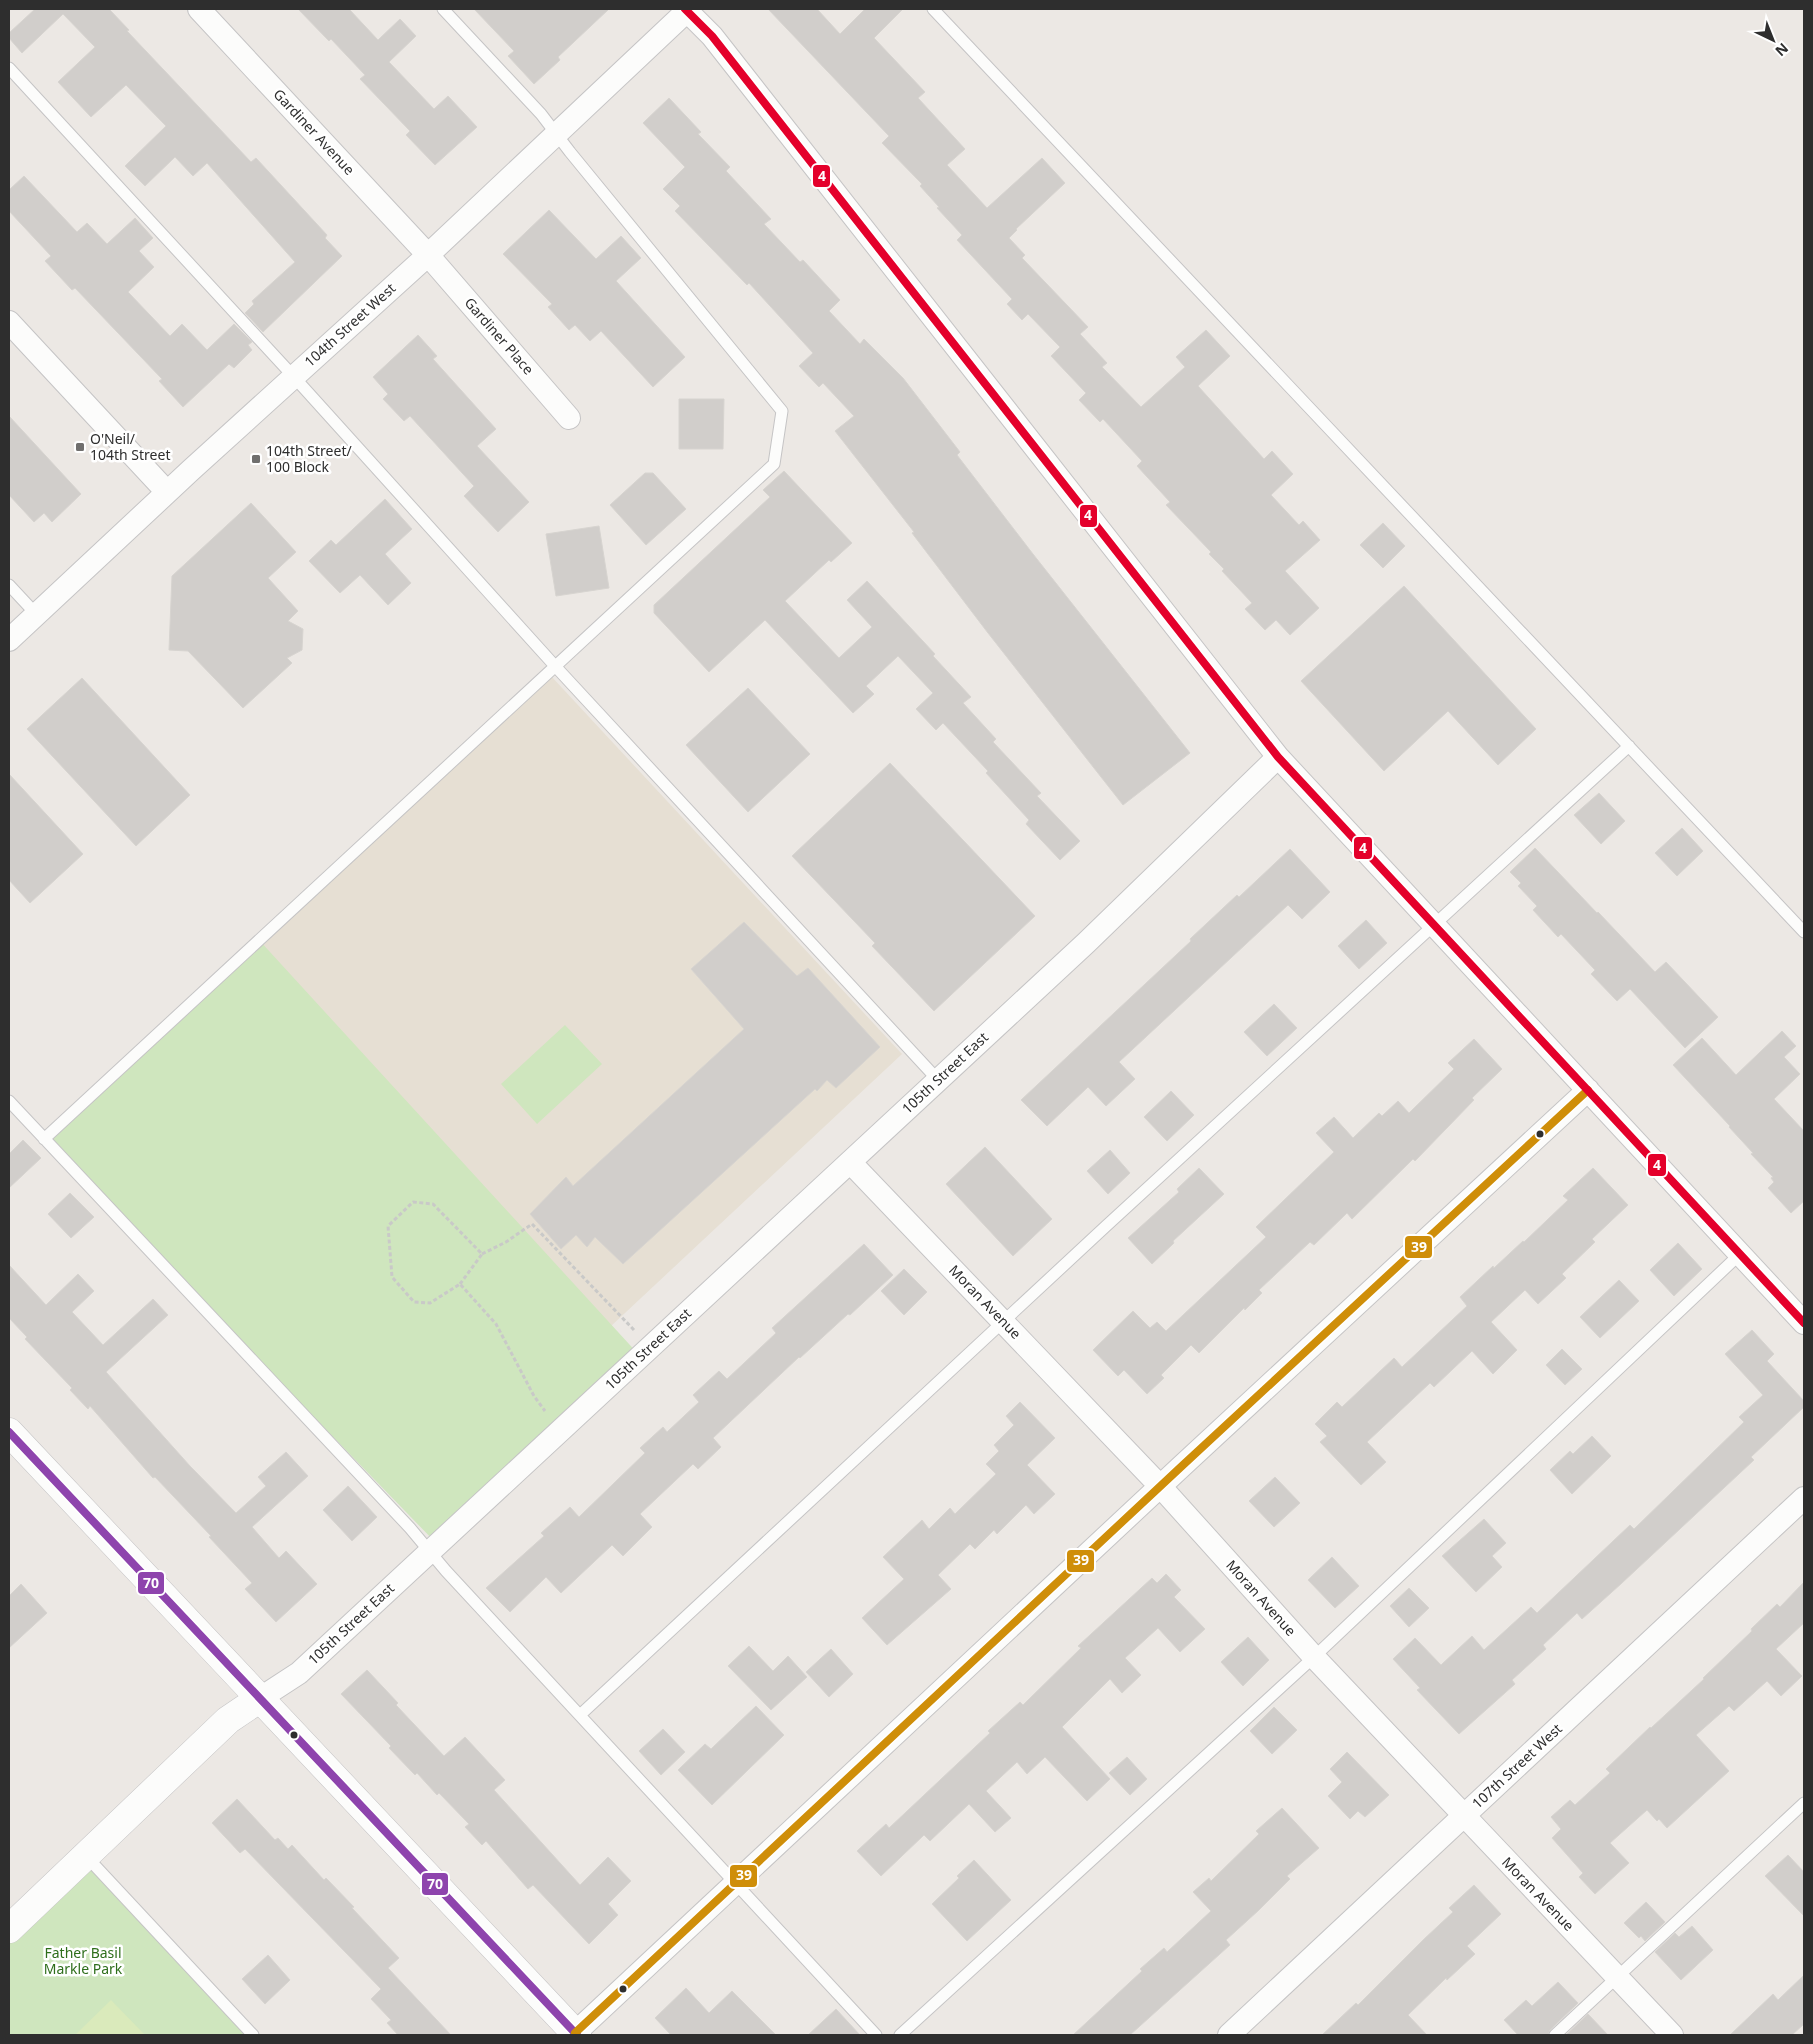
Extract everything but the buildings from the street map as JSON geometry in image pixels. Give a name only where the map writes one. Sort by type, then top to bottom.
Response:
[{"type":"main road","points":[[9,1432],[576,2034]]},
{"type":"main road","name":"105th Street East","points":[[9,1929],[228,1720],[259,1699]]},
{"type":"street","name":"Gardiner Avenue","points":[[199,9],[428,255]]},
{"type":"street","name":"104th Street West","points":[[9,640],[167,492],[428,255],[687,9]]},
{"type":"street","points":[[687,9],[718,44],[1278,757],[1804,1322]]},
{"type":"street","name":"Gardiner Place","points":[[428,255],[570,418]]},
{"type":"street","points":[[9,322],[167,492]]},
{"type":"street","name":"105th Street East","points":[[259,1699],[298,1673],[1086,943],[1278,757]]},
{"type":"street","points":[[576,2034],[1160,1486],[1588,1090]]},
{"type":"street","name":"Moran Avenue","points":[[850,1162],[1160,1486],[1314,1657],[1672,2035]]},
{"type":"street","name":"107th Street West","points":[[1229,2035],[1804,1498]]},
{"type":"lane","points":[[44,1139],[774,464],[782,411],[576,160],[541,114],[443,9]]},
{"type":"lane","points":[[933,9],[1804,932]]},
{"type":"lane","points":[[9,68],[294,377],[555,666],[938,1080]]},
{"type":"lane","points":[[9,585],[36,614]]},
{"type":"lane","points":[[580,1715],[1104,1227],[1629,746]]},
{"type":"lane","points":[[9,1101],[430,1550],[446,1570],[876,2035]]},
{"type":"lane","points":[[900,2035],[1314,1657],[1740,1254]]},
{"type":"lane","points":[[1555,2035],[1804,1803]]},
{"type":"lane","points":[[85,1855],[253,2035]]},
{"type":"path","points":[[482,1254],[433,1204],[414,1202],[388,1226],[392,1277],[414,1302],[430,1303],[460,1284],[482,1254],[506,1242],[532,1224],[630,1324]]},
{"type":"path","points":[[460,1284],[496,1324],[541,1407]]},
{"type":"shaded area","points":[[551,676],[902,1054],[610,1327],[258,949]]},
{"type":"green space","points":[[259,940],[640,1356],[437,1544],[44,1139]]},
{"type":"green space","points":[[565,1025],[602,1064],[537,1124],[501,1084]]},
{"type":"green space","name":"Father Basil Markle Park","points":[[85,1855],[253,2035],[9,2035],[9,1928]]},
{"type":"green space","points":[[111,2000],[145,2035],[75,2035]]},
{"type":"transit line","name":"4","points":[[685,9],[712,36],[1278,757],[1804,1323]]},
{"type":"transit line","name":"39","points":[[575,2033],[1588,1090]]},
{"type":"transit line","name":"70","points":[[9,1432],[577,2035]]},
{"type":"place","name":"O'Neil/ 104th Street","points":[[80,447]]},
{"type":"place","name":"104th Street/ 100 Block","points":[[256,459]]}]
